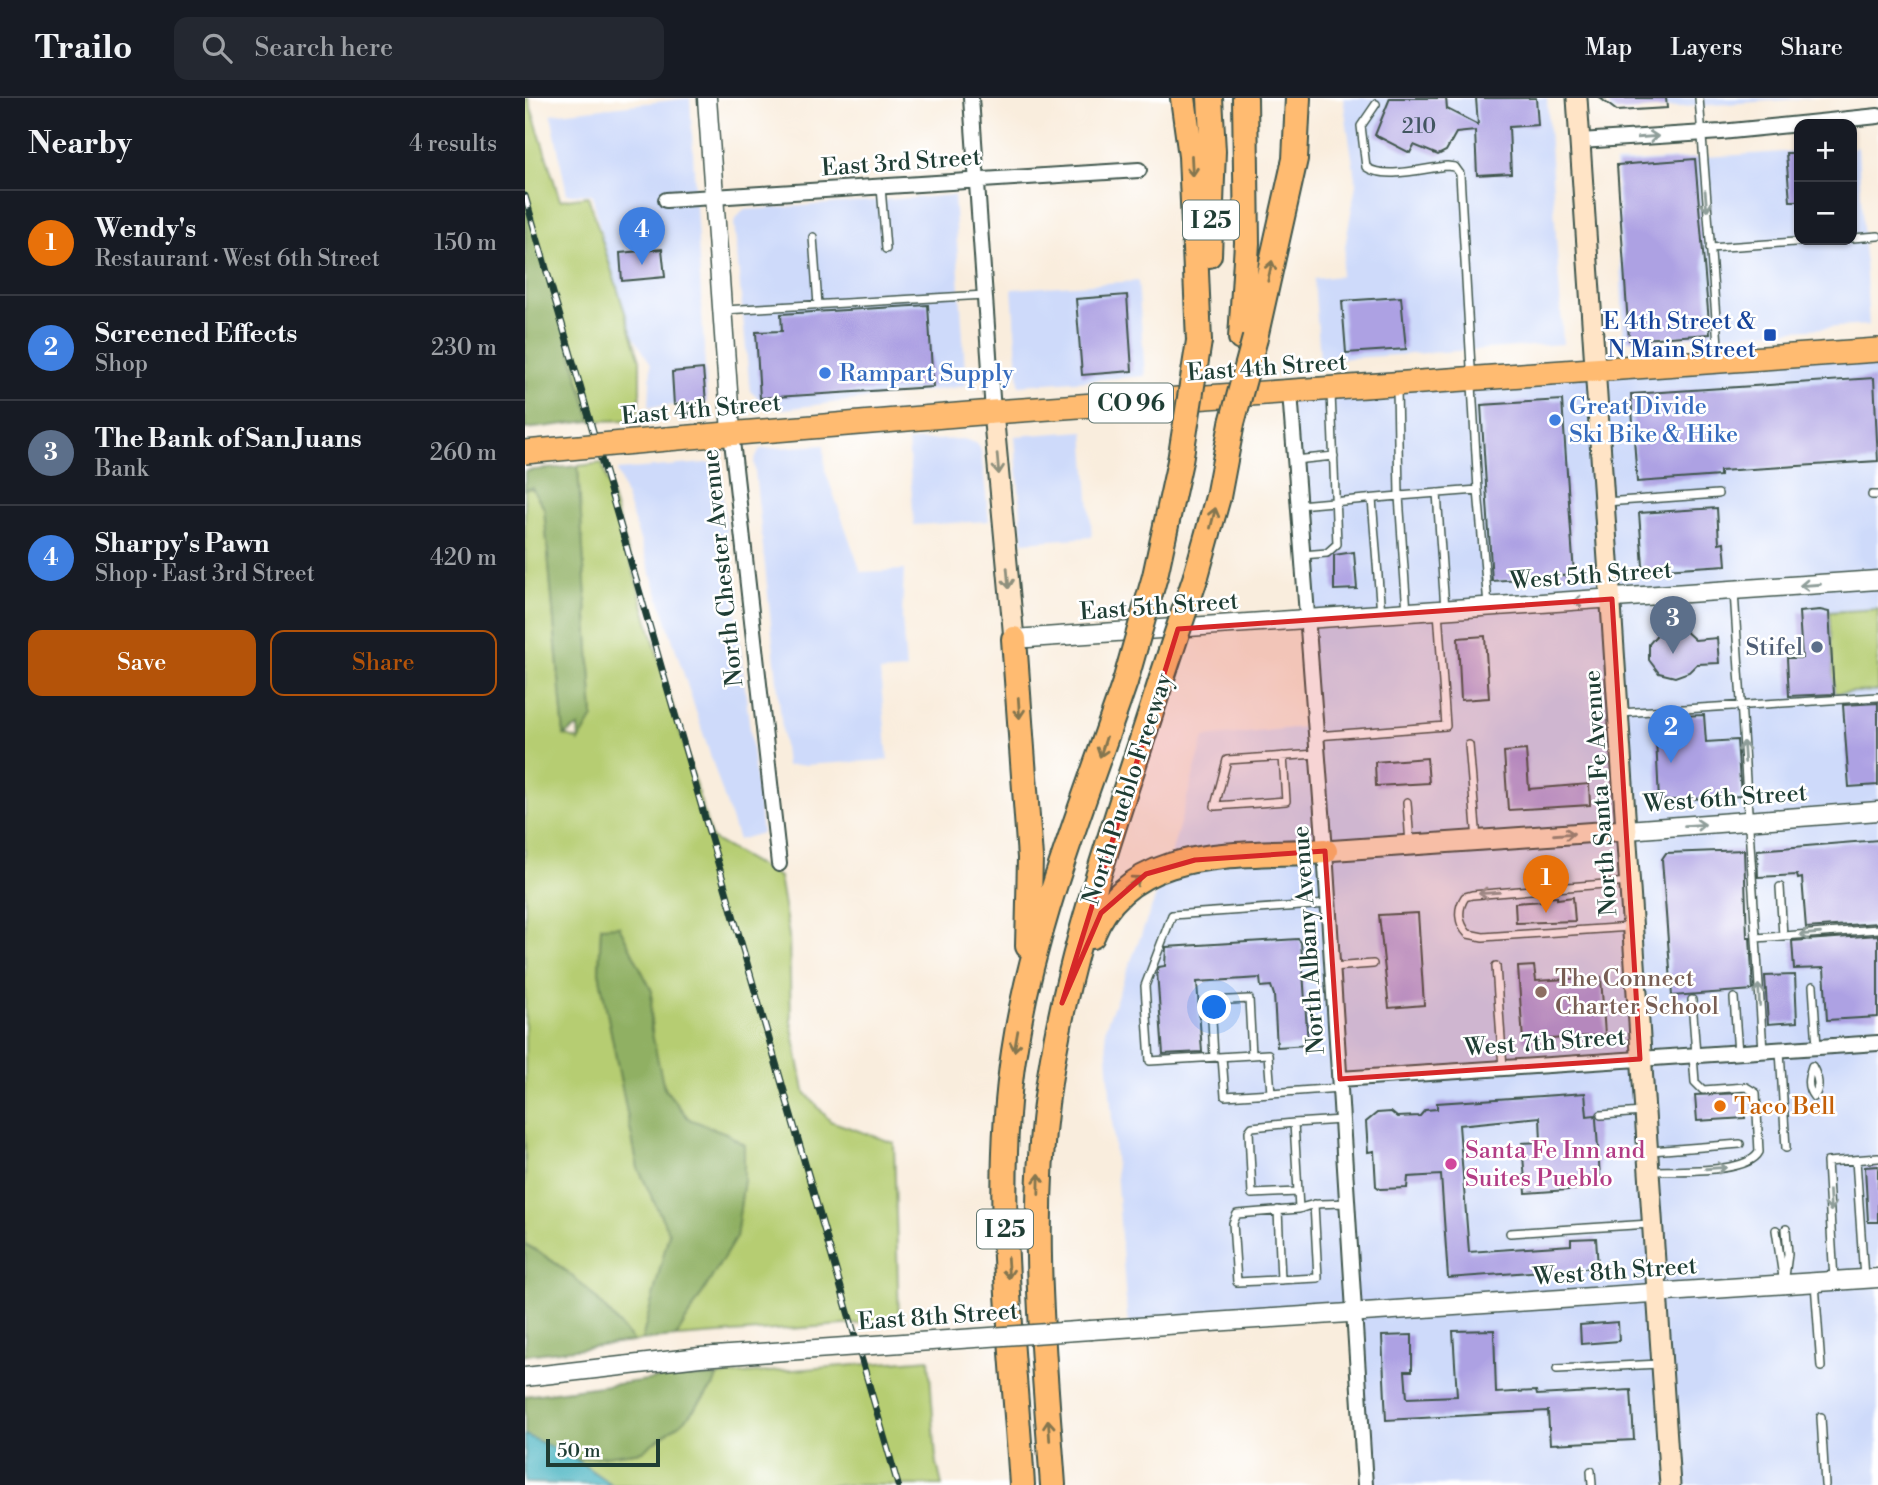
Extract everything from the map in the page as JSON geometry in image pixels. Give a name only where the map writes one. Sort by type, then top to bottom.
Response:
[{"type":"highway","points":[[1183,98],[1191,156],[1199,341]]},
{"type":"highway","name":"North Pueblo Freeway","points":[[1023,1485],[1003,1200],[1010,1086],[1029,974],[1125,682],[1155,576],[1180,461],[1199,341],[1211,238],[1213,151],[1210,98]]},
{"type":"highway","name":"I 25","points":[[1245,98],[1248,338]]},
{"type":"highway","points":[[1248,338],[1295,159],[1299,98]]},
{"type":"highway","name":"North Pueblo Freeway","points":[[1053,1485],[1044,1361],[1039,1182],[1046,1104],[1062,1003],[1082,929],[1196,576],[1226,459],[1248,338]]},
{"type":"highway","points":[[1014,639],[1031,858],[1029,974]]},
{"type":"highway","points":[[1062,1003],[1101,913],[1125,887],[1146,874],[1168,865],[1195,860],[1325,851]]},
{"type":"main road","name":"North Santa Fe Avenue","points":[[1577,98],[1670,1485]]},
{"type":"main road","name":"CO 96","points":[[1595,370],[1878,350]]},
{"type":"main road","name":"East 4th Street","points":[[525,452],[731,432],[1595,370]]},
{"type":"main road","points":[[993,412],[1014,639]]},
{"type":"main road","name":"West 6th Street","points":[[1325,851],[1627,830]]},
{"type":"street","name":"North Chester Avenue","points":[[707,98],[731,432],[779,864]]},
{"type":"street","points":[[971,98],[993,412]]},
{"type":"street","points":[[1580,141],[1701,133],[1878,116]]},
{"type":"street","name":"East 3rd Street","points":[[666,200],[1139,170]]},
{"type":"street","name":"North Albany Avenue","points":[[1290,392],[1329,904],[1365,1485]]},
{"type":"street","name":"West 5th Street","points":[[1307,620],[1878,580]]},
{"type":"street","name":"East 5th Street","points":[[1014,639],[1307,620]]},
{"type":"street","name":"West 6th Street","points":[[1627,830],[1878,811]]},
{"type":"street","name":"West 7th Street","points":[[1340,1084],[1503,1068],[1878,1043]]},
{"type":"street","name":"West 8th Street","points":[[1354,1312],[1871,1278]]},
{"type":"street","name":"East 8th Street","points":[[525,1377],[688,1358],[1354,1312]]},
{"type":"lane","points":[[1699,98],[1719,361]]},
{"type":"lane","points":[[1376,104],[1361,126],[1366,167],[1373,172],[1385,172],[1447,166],[1455,167],[1460,174],[1474,379],[1478,490],[1489,607]]},
{"type":"lane","points":[[881,187],[886,249]]},
{"type":"lane","points":[[1857,238],[1878,236]]},
{"type":"lane","points":[[813,237],[818,305]]},
{"type":"lane","points":[[1710,248],[1794,242]]},
{"type":"lane","points":[[723,311],[986,295]]},
{"type":"lane","points":[[1397,384],[1399,496],[1408,613]]},
{"type":"lane","points":[[1302,555],[1327,553],[1337,544],[1331,389]]},
{"type":"lane","points":[[1295,460],[1334,456]]},
{"type":"lane","points":[[1299,505],[1478,490]]},
{"type":"lane","points":[[1316,736],[1446,726],[1437,493]]},
{"type":"lane","points":[[1605,502],[1718,494]]},
{"type":"lane","points":[[1373,499],[1381,614]]},
{"type":"lane","points":[[1734,590],[1763,1052]]},
{"type":"lane","points":[[1619,713],[1878,697]]},
{"type":"lane","points":[[1469,746],[1477,840]]},
{"type":"lane","points":[[1283,756],[1286,801],[1215,806],[1227,760],[1283,756],[1317,754]]},
{"type":"lane","points":[[1407,802],[1410,845]]},
{"type":"lane","points":[[1630,882],[1472,895],[1461,902],[1460,921],[1468,933],[1483,937],[1632,927]]},
{"type":"lane","points":[[1780,887],[1783,936]]},
{"type":"lane","points":[[1271,1093],[1268,1054],[1150,1061],[1145,986],[1172,915],[1329,904]]},
{"type":"lane","points":[[1756,938],[1878,929]]},
{"type":"lane","points":[[1332,967],[1373,964]]},
{"type":"lane","points":[[1496,966],[1503,1068]]},
{"type":"lane","points":[[1812,1066],[1813,986]]},
{"type":"lane","points":[[1734,998],[1738,1054]]},
{"type":"lane","points":[[1252,1055],[1249,999],[1211,1002],[1225,1096],[1340,1084]]},
{"type":"lane","points":[[1648,1172],[1743,1165],[1756,1158],[1759,1152],[1756,1093],[1746,1087],[1703,1090],[1695,1082],[1692,1000]]},
{"type":"lane","points":[[1780,1051],[1786,1148]]},
{"type":"lane","points":[[1601,1115],[1644,1112]]},
{"type":"lane","points":[[1298,1192],[1252,1194],[1249,1131],[1260,1125],[1342,1120]]},
{"type":"lane","points":[[1294,1123],[1299,1209]]},
{"type":"lane","points":[[1646,1151],[1740,1144]]},
{"type":"lane","points":[[1834,1281],[1827,1162],[1878,1158]]},
{"type":"lane","points":[[1856,1160],[1871,1278]]},
{"type":"lane","points":[[1314,1205],[1318,1278],[1237,1282],[1233,1223],[1237,1214],[1299,1209],[1314,1205],[1348,1203]]},
{"type":"lane","points":[[1278,1210],[1281,1280]]},
{"type":"lane","points":[[1510,1233],[1651,1224]]},
{"type":"lane","points":[[1784,1284],[1788,1254],[1786,1229]]},
{"type":"lane","points":[[1776,1230],[1784,1284]]},
{"type":"lane","points":[[1814,1282],[1821,1367]]},
{"type":"lane","points":[[1557,1369],[1661,1364]]},
{"type":"lane","points":[[1821,1417],[1825,1485]]},
{"type":"lane","points":[[1591,1471],[1592,1485]]},
{"type":"highlighted area","points":[[1612,599],[1640,1059],[1340,1079],[1325,851],[1195,860],[1146,874],[1101,913],[1062,1003],[1178,629]]},
{"type":"shaded area","points":[[690,98],[707,403],[649,407],[651,364],[620,315],[592,194],[567,194],[551,114]]},
{"type":"shaded area","points":[[1343,98],[1547,98],[1563,344],[1320,360],[1314,279],[1340,276],[1356,184]]},
{"type":"shaded area","points":[[1609,98],[1815,98],[1610,112]]},
{"type":"shaded area","points":[[1857,147],[1869,325],[1624,341],[1615,163],[1794,151],[1794,245],[1857,245]]},
{"type":"shaded area","points":[[954,195],[966,386],[784,409],[767,407],[750,391],[734,222],[743,210]]},
{"type":"shaded area","points":[[1138,281],[1145,376],[1019,385],[1012,289]]},
{"type":"shaded area","points":[[1878,350],[1878,1485],[1365,1485],[1354,1312],[1128,1327],[1105,1028],[1168,865],[1204,737],[1315,726],[1290,392]]},
{"type":"shaded area","points":[[1084,431],[1092,537],[1023,542],[1015,436]]},
{"type":"shaded area","points":[[963,439],[976,443],[981,451],[989,521],[914,525],[908,441]]},
{"type":"shaded area","points":[[824,445],[825,470],[861,572],[904,570],[902,618],[906,670],[880,672],[888,760],[786,766],[754,462],[760,449]]},
{"type":"shaded area","points":[[719,464],[762,833],[738,840],[617,470]]},
{"type":"green space","points":[[525,98],[528,98],[560,200],[588,196],[640,360],[640,405],[633,420],[591,421],[525,196]]},
{"type":"green space","points":[[525,195],[591,421],[525,429]]},
{"type":"green space","points":[[602,463],[711,838],[779,877],[789,936],[791,1022],[804,1091],[830,1121],[894,1143],[899,1321],[676,1337],[736,1237],[744,1179],[744,1146],[691,1120],[669,1096],[657,1062],[652,1024],[652,991],[601,927],[599,972],[638,1168],[670,1233],[642,1340],[633,1342],[571,1275],[525,1244],[525,489],[532,488],[544,508],[564,735],[579,740],[593,717],[578,466]]},
{"type":"green space","points":[[578,466],[593,717],[579,741],[578,727],[564,735],[544,508],[532,488],[525,489],[525,471]]},
{"type":"green space","points":[[1878,609],[1878,691],[1834,693],[1829,612]]},
{"type":"green space","points":[[619,926],[652,991],[650,1025],[664,1088],[689,1119],[726,1133],[744,1145],[744,1179],[736,1237],[676,1337],[642,1340],[669,1233],[638,1168],[599,972],[601,927]]},
{"type":"green space","points":[[525,1244],[571,1275],[633,1342],[525,1355]]},
{"type":"green space","points":[[929,1359],[936,1459],[942,1485],[612,1485],[576,1460],[642,1451],[713,1387],[717,1376]]},
{"type":"green space","points":[[717,1376],[713,1387],[685,1420],[642,1451],[576,1460],[525,1435],[525,1396],[663,1378]]},
{"type":"water","points":[[525,1435],[571,1456],[612,1485],[525,1483]]},
{"type":"building","points":[[1390,98],[1446,98],[1447,109],[1478,125],[1476,98],[1536,98],[1538,125],[1509,127],[1511,173],[1477,175],[1475,131],[1456,133],[1446,151],[1438,155],[1414,145],[1410,153],[1375,135]]},
{"type":"building","points":[[1600,98],[1666,98],[1667,108],[1617,111]]},
{"type":"building","points":[[1786,153],[1794,153],[1794,201],[1790,201]]},
{"type":"building","points":[[1695,159],[1710,334],[1629,340],[1617,165]]},
{"type":"building","points":[[662,249],[665,277],[622,281],[620,253]]},
{"type":"building","points":[[1127,295],[1132,371],[1082,375],[1076,299]]},
{"type":"building","points":[[1401,297],[1406,349],[1346,353],[1342,301]]},
{"type":"building","points":[[928,305],[933,387],[760,398],[756,332],[782,331],[781,314]]},
{"type":"building","points":[[703,369],[706,402],[674,405],[672,372]]},
{"type":"building","points":[[1874,378],[1878,461],[1720,471],[1720,476],[1637,482],[1631,394]]},
{"type":"building","points":[[1562,400],[1574,575],[1492,581],[1481,405]]},
{"type":"building","points":[[1717,508],[1719,543],[1724,542],[1726,565],[1647,570],[1643,566],[1639,513]]},
{"type":"building","points":[[1354,552],[1357,589],[1334,590],[1334,555]]},
{"type":"building","points":[[1799,612],[1829,612],[1834,694],[1789,696],[1787,658],[1802,658]]},
{"type":"building","points":[[1675,627],[1683,629],[1695,640],[1717,638],[1719,663],[1697,664],[1689,672],[1675,677],[1659,673],[1649,660],[1649,644],[1660,631]]},
{"type":"building","points":[[1485,636],[1489,698],[1461,700],[1458,638]]},
{"type":"building","points":[[1878,703],[1878,785],[1849,787],[1843,705]]},
{"type":"building","points":[[1704,715],[1706,742],[1737,740],[1741,796],[1659,801],[1655,717]]},
{"type":"building","points":[[1526,750],[1529,789],[1589,784],[1590,805],[1508,810],[1504,752]]},
{"type":"building","points":[[1427,758],[1429,783],[1376,786],[1375,762]]},
{"type":"building","points":[[1878,840],[1878,923],[1806,928],[1802,878],[1798,879],[1797,875],[1758,877],[1757,850]]},
{"type":"building","points":[[1744,850],[1747,937],[1750,937],[1753,990],[1672,996],[1662,859],[1666,853]]},
{"type":"building","points":[[1557,896],[1557,899],[1573,897],[1575,921],[1516,923],[1515,903],[1542,901],[1541,897]]},
{"type":"building","points":[[1418,913],[1424,1005],[1389,1008],[1379,915]]},
{"type":"building","points":[[1878,935],[1878,1017],[1827,1020],[1824,968],[1794,969],[1792,941]]},
{"type":"building","points":[[1298,939],[1301,942],[1308,1045],[1277,1047],[1274,995],[1271,986],[1261,987],[1260,978],[1197,982],[1202,1052],[1163,1054],[1157,971],[1159,967],[1165,966],[1166,947]]},
{"type":"building","points":[[1534,966],[1536,981],[1601,977],[1605,1035],[1523,1041],[1518,967]]},
{"type":"building","points":[[1795,975],[1797,1022],[1768,1024],[1765,976]]},
{"type":"building","points":[[1585,1093],[1587,1116],[1595,1115],[1596,1119],[1600,1178],[1582,1179],[1582,1189],[1526,1193],[1522,1143],[1541,1142],[1540,1117],[1459,1125],[1469,1252],[1571,1245],[1571,1239],[1596,1238],[1598,1267],[1448,1278],[1441,1175],[1408,1177],[1407,1188],[1380,1189],[1376,1186],[1374,1151],[1368,1152],[1366,1122],[1377,1113],[1391,1112],[1397,1117],[1420,1116],[1425,1110],[1437,1109],[1437,1103]]},
{"type":"building","name":"Taco Bell","points":[[1743,1093],[1745,1118],[1697,1121],[1695,1095]]},
{"type":"building","points":[[1878,1166],[1878,1222],[1868,1222],[1865,1167]]},
{"type":"building","points":[[1618,1322],[1619,1341],[1581,1344],[1580,1325]]},
{"type":"building","points":[[1494,1330],[1496,1393],[1536,1391],[1537,1395],[1631,1390],[1634,1440],[1550,1444],[1548,1411],[1386,1420],[1382,1336],[1412,1335],[1412,1371],[1405,1371],[1407,1398],[1457,1396],[1453,1331]]},
{"type":"railway","points":[[525,196],[898,1485]]},
{"type":"place","name":"Sharpy's Pawn","points":[[642,265]]},
{"type":"place","name":"E 4th Street & N Main Street","points":[[1770,335]]},
{"type":"place","name":"Rampart Supply","points":[[825,373]]},
{"type":"place","name":"Great Divide Ski Bike & Hike","points":[[1555,420]]},
{"type":"place","name":"Stifel","points":[[1817,647]]},
{"type":"place","name":"The Bank of San Juans","points":[[1673,654]]},
{"type":"place","name":"Screened Effects","points":[[1671,763]]},
{"type":"place","name":"Wendy's","points":[[1546,913]]},
{"type":"place","name":"The Connect Charter School","points":[[1541,992]]},
{"type":"place","name":"Taco Bell","points":[[1720,1106]]},
{"type":"place","name":"Santa Fe Inn and Suites Pueblo","points":[[1451,1164]]}]
